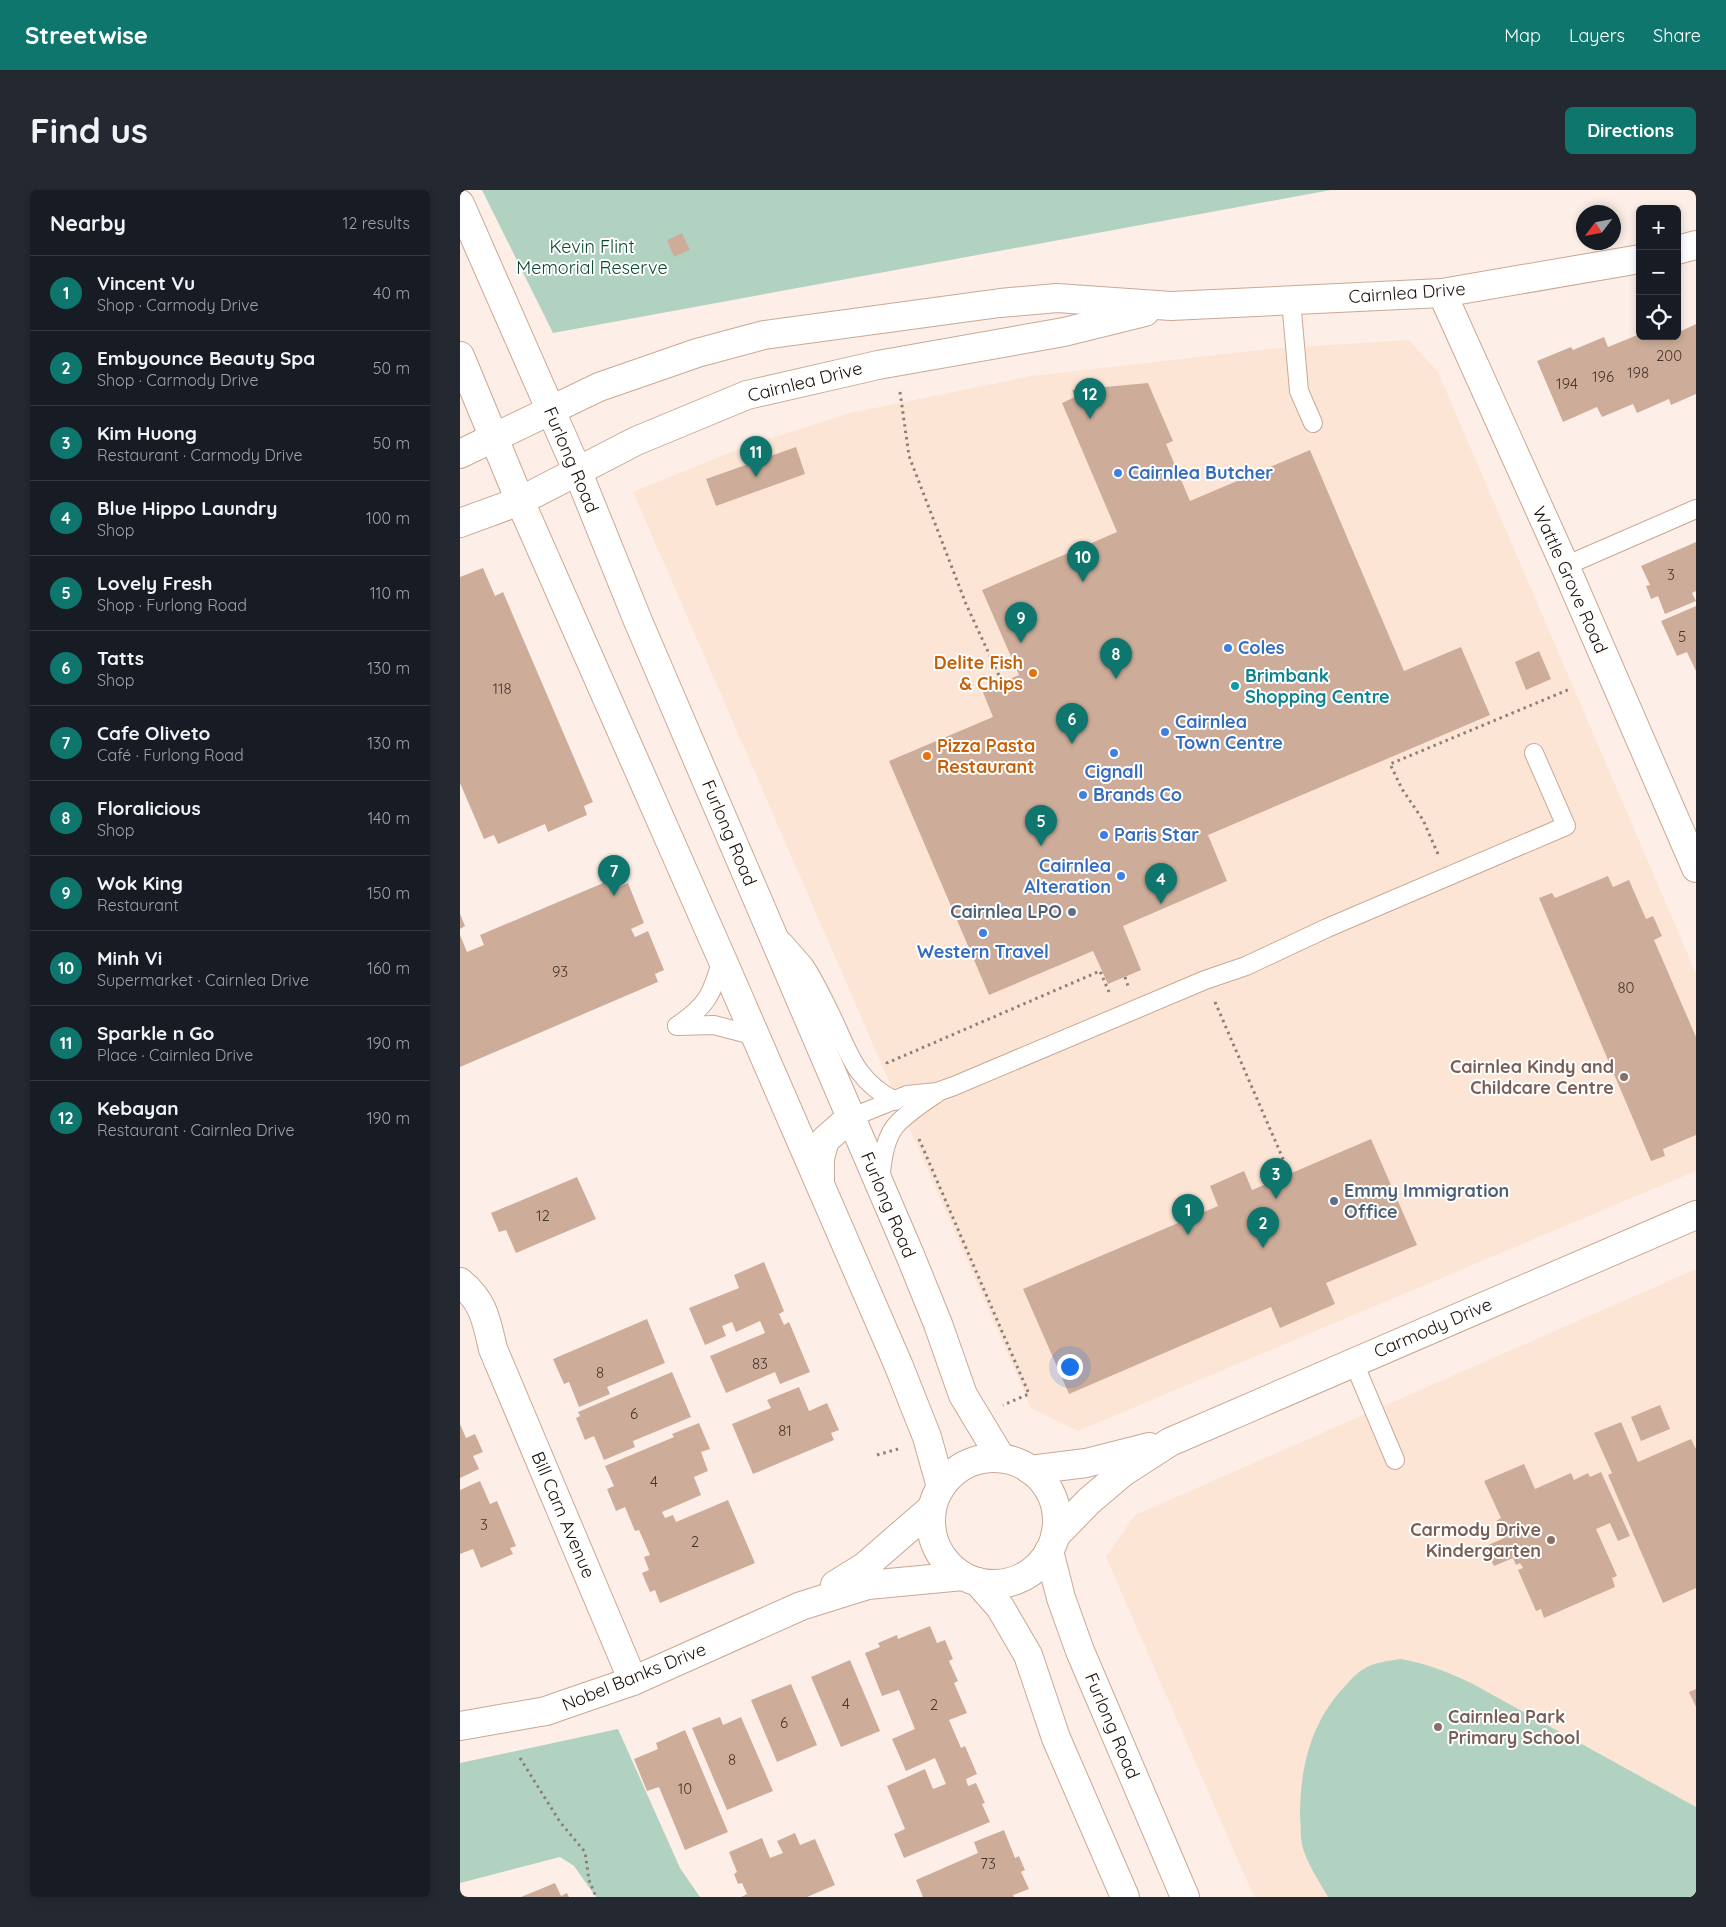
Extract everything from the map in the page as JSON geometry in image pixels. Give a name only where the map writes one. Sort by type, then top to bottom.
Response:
[{"type":"street","name":"Furlong Road","points":[[460,204],[577,470],[638,620],[938,1324],[963,1395],[1002,1458]]},
{"type":"street","points":[[1681,249],[1696,245]]},
{"type":"street","name":"Cairnlea Drive","points":[[460,454],[599,387],[697,353],[764,335],[1057,298],[1171,306],[1442,293],[1636,260]]},
{"type":"street","name":"Wattle Grove Road","points":[[1442,293],[1565,566],[1696,868]]},
{"type":"street","name":"Cairnlea Drive","points":[[460,523],[520,501],[636,441],[748,395],[896,362],[1064,332],[1171,306]]},
{"type":"street","points":[[460,356],[520,501],[756,1036],[898,1364],[927,1437],[936,1497],[931,1528],[937,1547],[948,1563],[971,1579],[1000,1607],[1028,1655],[1056,1738],[1125,1897]]},
{"type":"street","points":[[820,1186],[820,1158],[825,1140],[850,1118]]},
{"type":"street","name":"Carmody Drive","points":[[1030,1470],[1086,1463],[1170,1442],[1696,1215]]},
{"type":"street","name":"Bill Carn Avenue","points":[[460,1282],[474,1293],[484,1315],[493,1349],[633,1681]]},
{"type":"street","name":"Bill Carn Avenue","points":[[460,1308],[470,1315],[493,1349]]},
{"type":"street","name":"Carmody Drive","points":[[1052,1544],[1089,1501],[1122,1473],[1170,1442]]},
{"type":"street","points":[[936,1497],[952,1473],[967,1464],[984,1458],[1002,1458],[1017,1462],[1030,1470],[1044,1483],[1053,1499],[1057,1517],[1052,1544],[1036,1568],[1019,1579],[999,1584],[971,1579]]},
{"type":"street","name":"Nobel Banks Drive","points":[[801,1606],[864,1567],[936,1497]]},
{"type":"street","name":"Furlong Road","points":[[1052,1544],[1061,1598],[1080,1651],[1185,1897]]},
{"type":"street","name":"Nobel Banks Drive","points":[[460,1726],[546,1711],[633,1681],[801,1606],[868,1585],[971,1579]]},
{"type":"lane","points":[[1291,300],[1299,391],[1313,423]]},
{"type":"lane","points":[[1565,566],[1696,509]]},
{"type":"lane","points":[[850,1118],[898,1099],[937,1092],[1205,980],[1246,966],[1319,932],[1566,826],[1534,753]]},
{"type":"lane","points":[[767,922],[804,966],[829,1010],[851,1060],[862,1076],[881,1094],[898,1099]]},
{"type":"lane","points":[[722,959],[715,984],[707,1000],[677,1026],[714,1025],[756,1036]]},
{"type":"lane","points":[[879,1185],[883,1156],[890,1134],[898,1123],[937,1092]]},
{"type":"lane","points":[[1354,1363],[1395,1460]]},
{"type":"path","points":[[896,362],[909,456],[966,604],[1002,682]]},
{"type":"path","points":[[1449,876],[1423,820],[1402,789],[1390,764],[1570,689]]},
{"type":"path","points":[[898,1099],[887,1063],[1100,971],[1110,994]]},
{"type":"path","points":[[1125,977],[1132,993]]},
{"type":"path","points":[[1205,980],[1290,1174]]},
{"type":"path","points":[[909,1114],[1029,1394],[975,1416]]},
{"type":"path","points":[[878,1455],[927,1437]]},
{"type":"path","points":[[520,1758],[560,1822],[585,1852],[589,1880],[596,1897]]},
{"type":"shaded area","name":"Cairnlea Town Centre","points":[[1409,340],[1438,372],[1696,973],[1696,1171],[1078,1431],[1031,1408],[633,492],[746,446],[850,413],[1032,376],[1268,349]]},
{"type":"shaded area","name":"Cairnlea Park Primary School","points":[[1696,1269],[1696,1897],[1254,1897],[1106,1557],[1135,1515]]},
{"type":"green space","name":"Kevin Flint Memorial Reserve","points":[[482,190],[1331,190],[553,333]]},
{"type":"green space","points":[[1400,1659],[1437,1668],[1471,1683],[1696,1807],[1696,1897],[1328,1897],[1310,1866],[1301,1841],[1302,1779],[1310,1745],[1324,1713],[1353,1677],[1371,1665]]},
{"type":"green space","points":[[618,1729],[680,1868],[700,1897],[596,1897],[574,1866],[560,1857],[460,1883],[460,1763]]},
{"type":"building","points":[[682,233],[690,250],[674,257],[667,240]]},
{"type":"building","points":[[1696,324],[1696,394],[1671,405],[1669,399],[1637,413],[1633,404],[1602,417],[1597,407],[1563,422],[1537,361],[1571,347],[1573,350],[1604,337],[1608,347],[1636,336],[1636,340],[1681,340],[1681,331]]},
{"type":"building","name":"Brimbank Shopping Centre","points":[[1148,383],[1173,441],[1166,444],[1190,501],[1310,450],[1404,671],[1461,647],[1490,715],[1208,835],[1227,881],[1123,926],[1141,970],[1108,984],[1093,951],[989,995],[889,761],[993,717],[982,690],[1019,675],[982,590],[1117,532],[1062,403],[1075,397],[1072,390]]},
{"type":"building","points":[[796,447],[805,474],[716,506],[706,479]]},
{"type":"building","points":[[1696,542],[1696,591],[1692,593],[1696,601],[1665,614],[1658,596],[1651,599],[1646,586],[1650,585],[1641,566]]},
{"type":"building","points":[[483,568],[495,596],[503,592],[593,802],[584,806],[587,815],[548,832],[545,824],[498,844],[494,835],[484,839],[460,783],[460,577]]},
{"type":"building","points":[[1696,606],[1696,671],[1687,652],[1677,656],[1661,621]]},
{"type":"building","points":[[1539,651],[1551,679],[1526,690],[1515,662]]},
{"type":"building","points":[[1608,876],[1613,887],[1629,880],[1646,919],[1653,916],[1662,936],[1654,940],[1696,1037],[1696,1135],[1663,1149],[1665,1156],[1651,1161],[1539,898],[1552,893],[1555,898]]},
{"type":"building","points":[[615,878],[619,887],[628,883],[644,923],[631,929],[635,937],[648,931],[664,970],[655,974],[658,982],[460,1067],[460,935],[467,952],[484,945],[480,935]]},
{"type":"building","points":[[460,914],[465,926],[460,929]]},
{"type":"building","points":[[1371,1139],[1417,1245],[1326,1283],[1335,1304],[1280,1328],[1271,1307],[1069,1394],[1023,1289],[1218,1206],[1210,1186],[1244,1171],[1252,1190]]},
{"type":"building","points":[[577,1177],[596,1219],[516,1253],[506,1230],[499,1232],[491,1213]]},
{"type":"building","points":[[764,1262],[784,1311],[779,1314],[784,1325],[789,1322],[810,1372],[780,1384],[775,1372],[726,1393],[710,1356],[765,1333],[760,1321],[736,1332],[732,1322],[722,1326],[726,1336],[705,1345],[689,1308],[739,1288],[734,1275]]},
{"type":"building","points":[[647,1319],[665,1363],[607,1387],[610,1394],[579,1407],[569,1382],[564,1384],[553,1359]]},
{"type":"building","points":[[672,1372],[691,1417],[633,1441],[635,1447],[604,1460],[594,1436],[585,1440],[576,1418],[580,1416],[578,1412]]},
{"type":"building","points":[[799,1387],[809,1411],[827,1403],[839,1430],[831,1433],[834,1440],[753,1474],[732,1424],[771,1408],[767,1400]]},
{"type":"building","points":[[1660,1405],[1670,1429],[1641,1441],[1631,1417]]},
{"type":"building","points":[[1621,1422],[1638,1462],[1691,1439],[1696,1449],[1696,1588],[1663,1603],[1608,1475],[1612,1473],[1594,1433]]},
{"type":"building","points":[[699,1423],[710,1449],[701,1452],[708,1471],[694,1477],[701,1495],[662,1512],[665,1518],[673,1515],[676,1522],[728,1500],[755,1563],[660,1603],[655,1590],[650,1592],[642,1573],[649,1570],[644,1557],[650,1555],[639,1530],[635,1531],[625,1507],[616,1511],[607,1489],[614,1486],[605,1466],[674,1437],[672,1434]]},
{"type":"building","points":[[460,1424],[466,1438],[475,1434],[483,1452],[473,1456],[479,1469],[460,1478]]},
{"type":"building","name":"Carmody Drive Kindergarten","points":[[1524,1464],[1535,1489],[1571,1473],[1574,1480],[1588,1473],[1590,1477],[1601,1472],[1630,1536],[1618,1541],[1610,1523],[1596,1529],[1617,1576],[1612,1578],[1615,1587],[1544,1618],[1541,1609],[1536,1611],[1518,1570],[1523,1568],[1520,1563],[1516,1565],[1513,1558],[1494,1566],[1484,1547],[1504,1538],[1496,1521],[1501,1518],[1484,1481]]},
{"type":"building","points":[[480,1481],[490,1504],[497,1501],[516,1546],[510,1548],[513,1554],[481,1568],[473,1549],[460,1554],[460,1490]]},
{"type":"building","points":[[930,1626],[937,1643],[945,1640],[953,1659],[949,1661],[958,1681],[954,1683],[967,1713],[949,1720],[961,1748],[965,1746],[977,1774],[966,1779],[968,1786],[976,1783],[985,1803],[982,1804],[990,1822],[904,1858],[894,1834],[905,1829],[887,1786],[925,1769],[933,1789],[946,1784],[935,1758],[906,1771],[892,1739],[915,1729],[899,1690],[882,1696],[865,1653],[880,1647],[878,1643],[897,1635],[898,1639]]},
{"type":"building","points":[[850,1660],[880,1731],[841,1747],[811,1677]]},
{"type":"building","points":[[791,1684],[817,1745],[777,1762],[751,1700]]},
{"type":"building","points":[[1696,1689],[1696,1707],[1689,1692]]},
{"type":"building","points":[[720,1717],[723,1725],[741,1717],[773,1791],[727,1810],[692,1728]]},
{"type":"building","points":[[685,1730],[728,1832],[685,1850],[659,1787],[647,1791],[634,1759],[658,1749],[656,1743]]},
{"type":"building","points":[[1004,1830],[1015,1858],[1019,1856],[1025,1870],[1021,1872],[1029,1889],[1013,1895],[1014,1897],[923,1897],[916,1880],[978,1853],[974,1842]]},
{"type":"building","points":[[795,1833],[800,1845],[815,1839],[835,1885],[807,1897],[741,1897],[747,1894],[742,1883],[738,1884],[734,1874],[737,1872],[729,1852],[762,1838],[770,1858],[783,1853],[777,1841]]},
{"type":"building","points":[[555,1883],[561,1896],[567,1893],[569,1897],[521,1897]]},
{"type":"place","name":"Kebayan","points":[[1090,419]]},
{"type":"place","name":"Cairnlea Butcher","points":[[1118,473]]},
{"type":"place","name":"Sparkle n Go","points":[[756,477]]},
{"type":"place","name":"Minh Vi","points":[[1083,582]]},
{"type":"place","name":"Wok King","points":[[1021,643]]},
{"type":"place","name":"Coles","points":[[1228,648]]},
{"type":"place","name":"Delite Fish & Chips","points":[[1033,673]]},
{"type":"place","name":"Floralicious","points":[[1116,679]]},
{"type":"place","name":"Brimbank Shopping Centre","points":[[1235,686]]},
{"type":"place","name":"Cairnlea Town Centre","points":[[1165,732]]},
{"type":"place","name":"Tatts","points":[[1072,744]]},
{"type":"place","name":"Cignall","points":[[1114,753]]},
{"type":"place","name":"Pizza Pasta Restaurant","points":[[927,756]]},
{"type":"place","name":"Brands Co","points":[[1083,795]]},
{"type":"place","name":"Paris Star","points":[[1104,835]]},
{"type":"place","name":"Lovely Fresh","points":[[1041,846]]},
{"type":"place","name":"Cairnlea Alteration","points":[[1121,876]]},
{"type":"place","name":"Cafe Oliveto","points":[[614,896]]},
{"type":"place","name":"Blue Hippo Laundry","points":[[1161,904]]},
{"type":"place","name":"Cairnlea LPO","points":[[1072,912]]},
{"type":"place","name":"Western Travel","points":[[983,933]]},
{"type":"place","name":"Cairnlea Kindy and Childcare Centre","points":[[1624,1077]]},
{"type":"place","name":"Kim Huong","points":[[1276,1199]]},
{"type":"place","name":"Emmy Immigration Office","points":[[1334,1201]]},
{"type":"place","name":"Vincent Vu","points":[[1188,1235]]},
{"type":"place","name":"Embyounce Beauty Spa","points":[[1263,1248]]},
{"type":"place","name":"Carmody Drive Kindergarten","points":[[1551,1540]]},
{"type":"place","name":"Cairnlea Park Primary School","points":[[1438,1727]]}]
